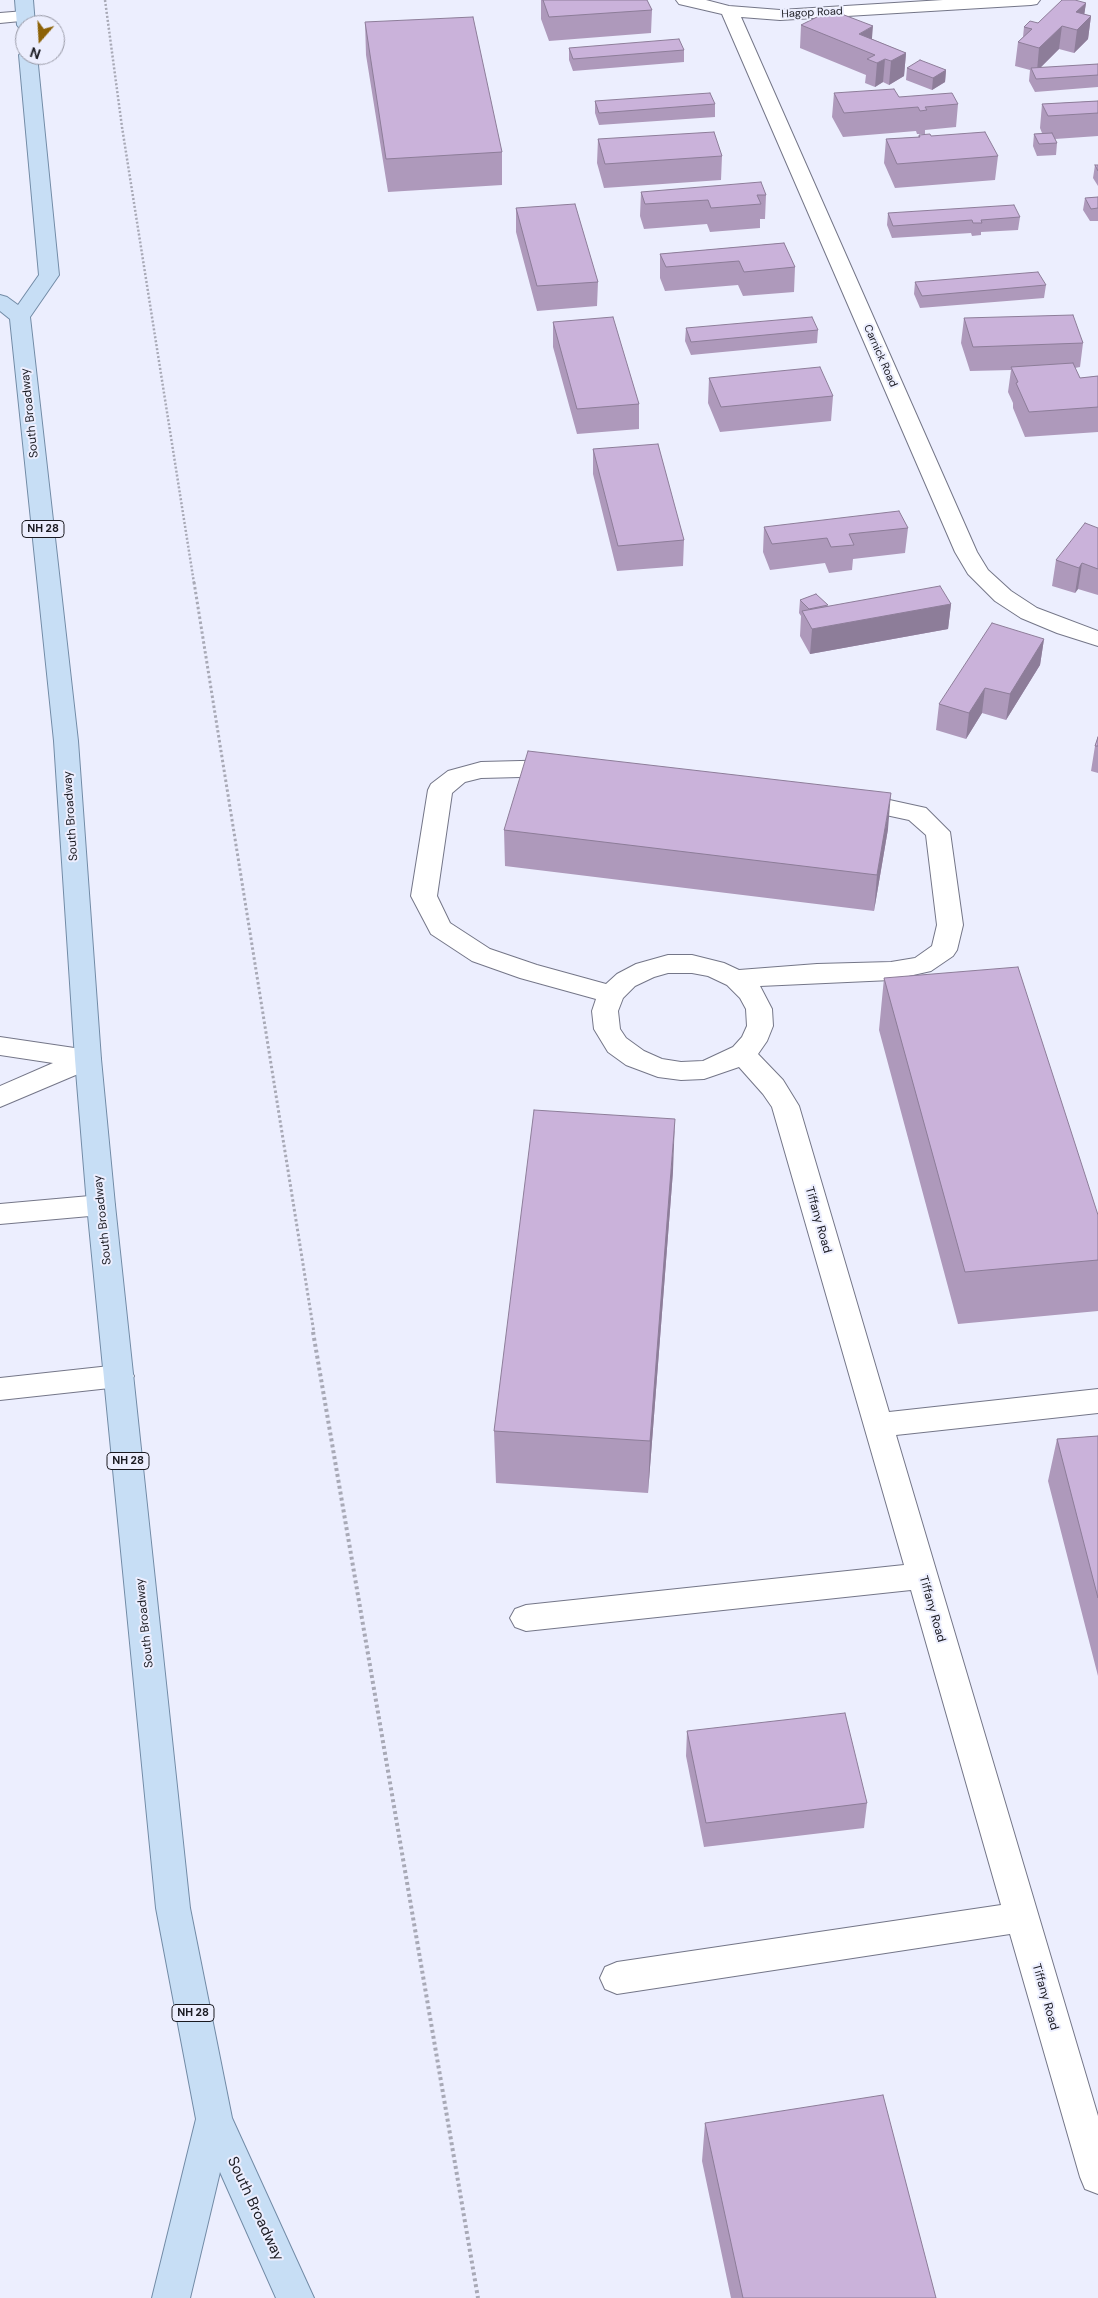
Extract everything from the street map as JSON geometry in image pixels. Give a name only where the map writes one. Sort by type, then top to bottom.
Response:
[{"type":"main road","points":[[0,302],[20,316],[49,275],[29,65]]},
{"type":"main road","name":"South Broadway","points":[[20,316],[66,741],[88,1059],[101,1205],[173,1908],[214,2119],[295,2298]]},
{"type":"main road","name":"South Broadway","points":[[170,2298],[214,2119]]},
{"type":"street","name":"Hagop Road","points":[[685,0],[729,11],[780,15],[1031,0]]},
{"type":"street","name":"Carnick Road","points":[[729,11],[971,560],[980,574],[1003,596],[1029,613],[1064,628],[1098,639]]},
{"type":"street","points":[[0,18],[25,14]]},
{"type":"street","points":[[583,770],[546,766],[481,770],[457,776],[440,790],[424,896],[440,928],[481,955],[529,972],[611,994]]},
{"type":"street","points":[[736,979],[817,973],[891,971],[922,965],[944,950],[950,925],[938,832],[917,814],[876,804],[827,797]]},
{"type":"street","points":[[668,964],[692,964],[716,970],[736,979],[751,993],[760,1009],[760,1026],[754,1041],[742,1054],[725,1063],[704,1070],[681,1071],[658,1068],[635,1058],[617,1045],[607,1029],[605,1011],[611,994],[626,980],[645,970],[668,964]]},
{"type":"street","points":[[0,1046],[88,1059]]},
{"type":"street","name":"Tiffany Road","points":[[742,1054],[773,1087],[785,1106],[1098,2177]]},
{"type":"street","points":[[0,1097],[88,1059]]},
{"type":"street","points":[[0,1214],[101,1205]]},
{"type":"street","points":[[0,1389],[119,1376]]},
{"type":"street","points":[[878,1425],[1098,1401]]},
{"type":"street","points":[[526,1618],[922,1576]]},
{"type":"street","points":[[617,1978],[1022,1916]]},
{"type":"path","points":[[105,0],[123,137],[307,1290],[478,2298]]},
{"type":"building","points":[[543,0],[647,0],[652,10],[549,17]]},
{"type":"building","points":[[1062,0],[1075,0],[1086,3],[1076,12],[1091,16],[1077,30],[1062,26],[1039,48],[1018,42],[1032,29],[1024,27],[1030,21],[1038,23]]},
{"type":"building","points":[[831,10],[873,26],[859,34],[906,53],[891,61],[885,59],[877,63],[867,59],[875,55],[801,25]]},
{"type":"building","points":[[473,17],[502,152],[386,159],[365,22]]},
{"type":"building","points":[[679,39],[684,50],[573,59],[569,48]]},
{"type":"building","points":[[920,60],[946,70],[933,78],[907,68]]},
{"type":"building","points":[[1098,64],[1098,75],[1036,79],[1031,68]]},
{"type":"building","points":[[894,89],[899,97],[952,93],[958,104],[925,107],[927,110],[920,111],[918,107],[844,113],[834,93]]},
{"type":"building","points":[[710,93],[715,104],[599,113],[595,101]]},
{"type":"building","points":[[1098,101],[1098,113],[1048,116],[1042,104]]},
{"type":"building","points":[[714,132],[722,156],[605,164],[598,139]]},
{"type":"building","points":[[985,132],[998,156],[897,164],[886,139],[920,137],[919,135],[930,134],[931,136]]},
{"type":"building","points":[[1052,133],[1057,143],[1039,144],[1034,134]]},
{"type":"building","points":[[761,182],[766,195],[757,195],[761,204],[711,208],[708,200],[645,204],[641,192]]},
{"type":"building","points":[[1098,197],[1098,208],[1091,209],[1085,198]]},
{"type":"building","points":[[575,204],[598,282],[537,286],[516,208]]},
{"type":"building","points":[[1014,205],[1020,217],[981,220],[982,223],[973,223],[972,220],[893,226],[888,213]]},
{"type":"building","points":[[784,243],[795,267],[744,272],[739,261],[666,267],[660,254]]},
{"type":"building","points":[[1038,272],[1046,285],[922,296],[915,282]]},
{"type":"building","points":[[1073,315],[1083,343],[973,347],[964,318]]},
{"type":"building","points":[[613,317],[639,404],[577,409],[553,322]]},
{"type":"building","points":[[812,317],[818,330],[691,342],[686,328]]},
{"type":"building","points":[[1073,363],[1080,378],[1098,376],[1098,407],[1029,412],[1011,367]]},
{"type":"building","points":[[820,367],[833,396],[721,407],[709,378]]},
{"type":"building","points":[[658,444],[684,540],[618,546],[593,449]]},
{"type":"building","points":[[899,511],[908,528],[849,534],[854,545],[831,547],[827,538],[772,544],[764,527]]},
{"type":"building","points":[[1085,523],[1098,528],[1098,569],[1082,563],[1079,568],[1056,560]]},
{"type":"building","points":[[940,586],[951,604],[812,629],[802,611]]},
{"type":"building","points":[[816,594],[828,605],[809,609],[800,600]]},
{"type":"building","points":[[992,623],[1044,639],[1010,694],[985,688],[969,713],[939,704]]},
{"type":"building","points":[[528,751],[891,793],[877,875],[504,830]]},
{"type":"building","points":[[1018,967],[1098,1215],[1098,1260],[965,1272],[884,978]]},
{"type":"building","points":[[534,1110],[675,1119],[650,1441],[494,1431]]},
{"type":"building","points":[[1098,1436],[1098,1598],[1057,1439]]},
{"type":"building","points":[[845,1713],[867,1803],[706,1823],[687,1731]]},
{"type":"building","points":[[883,2095],[936,2298],[743,2298],[705,2123]]}]
